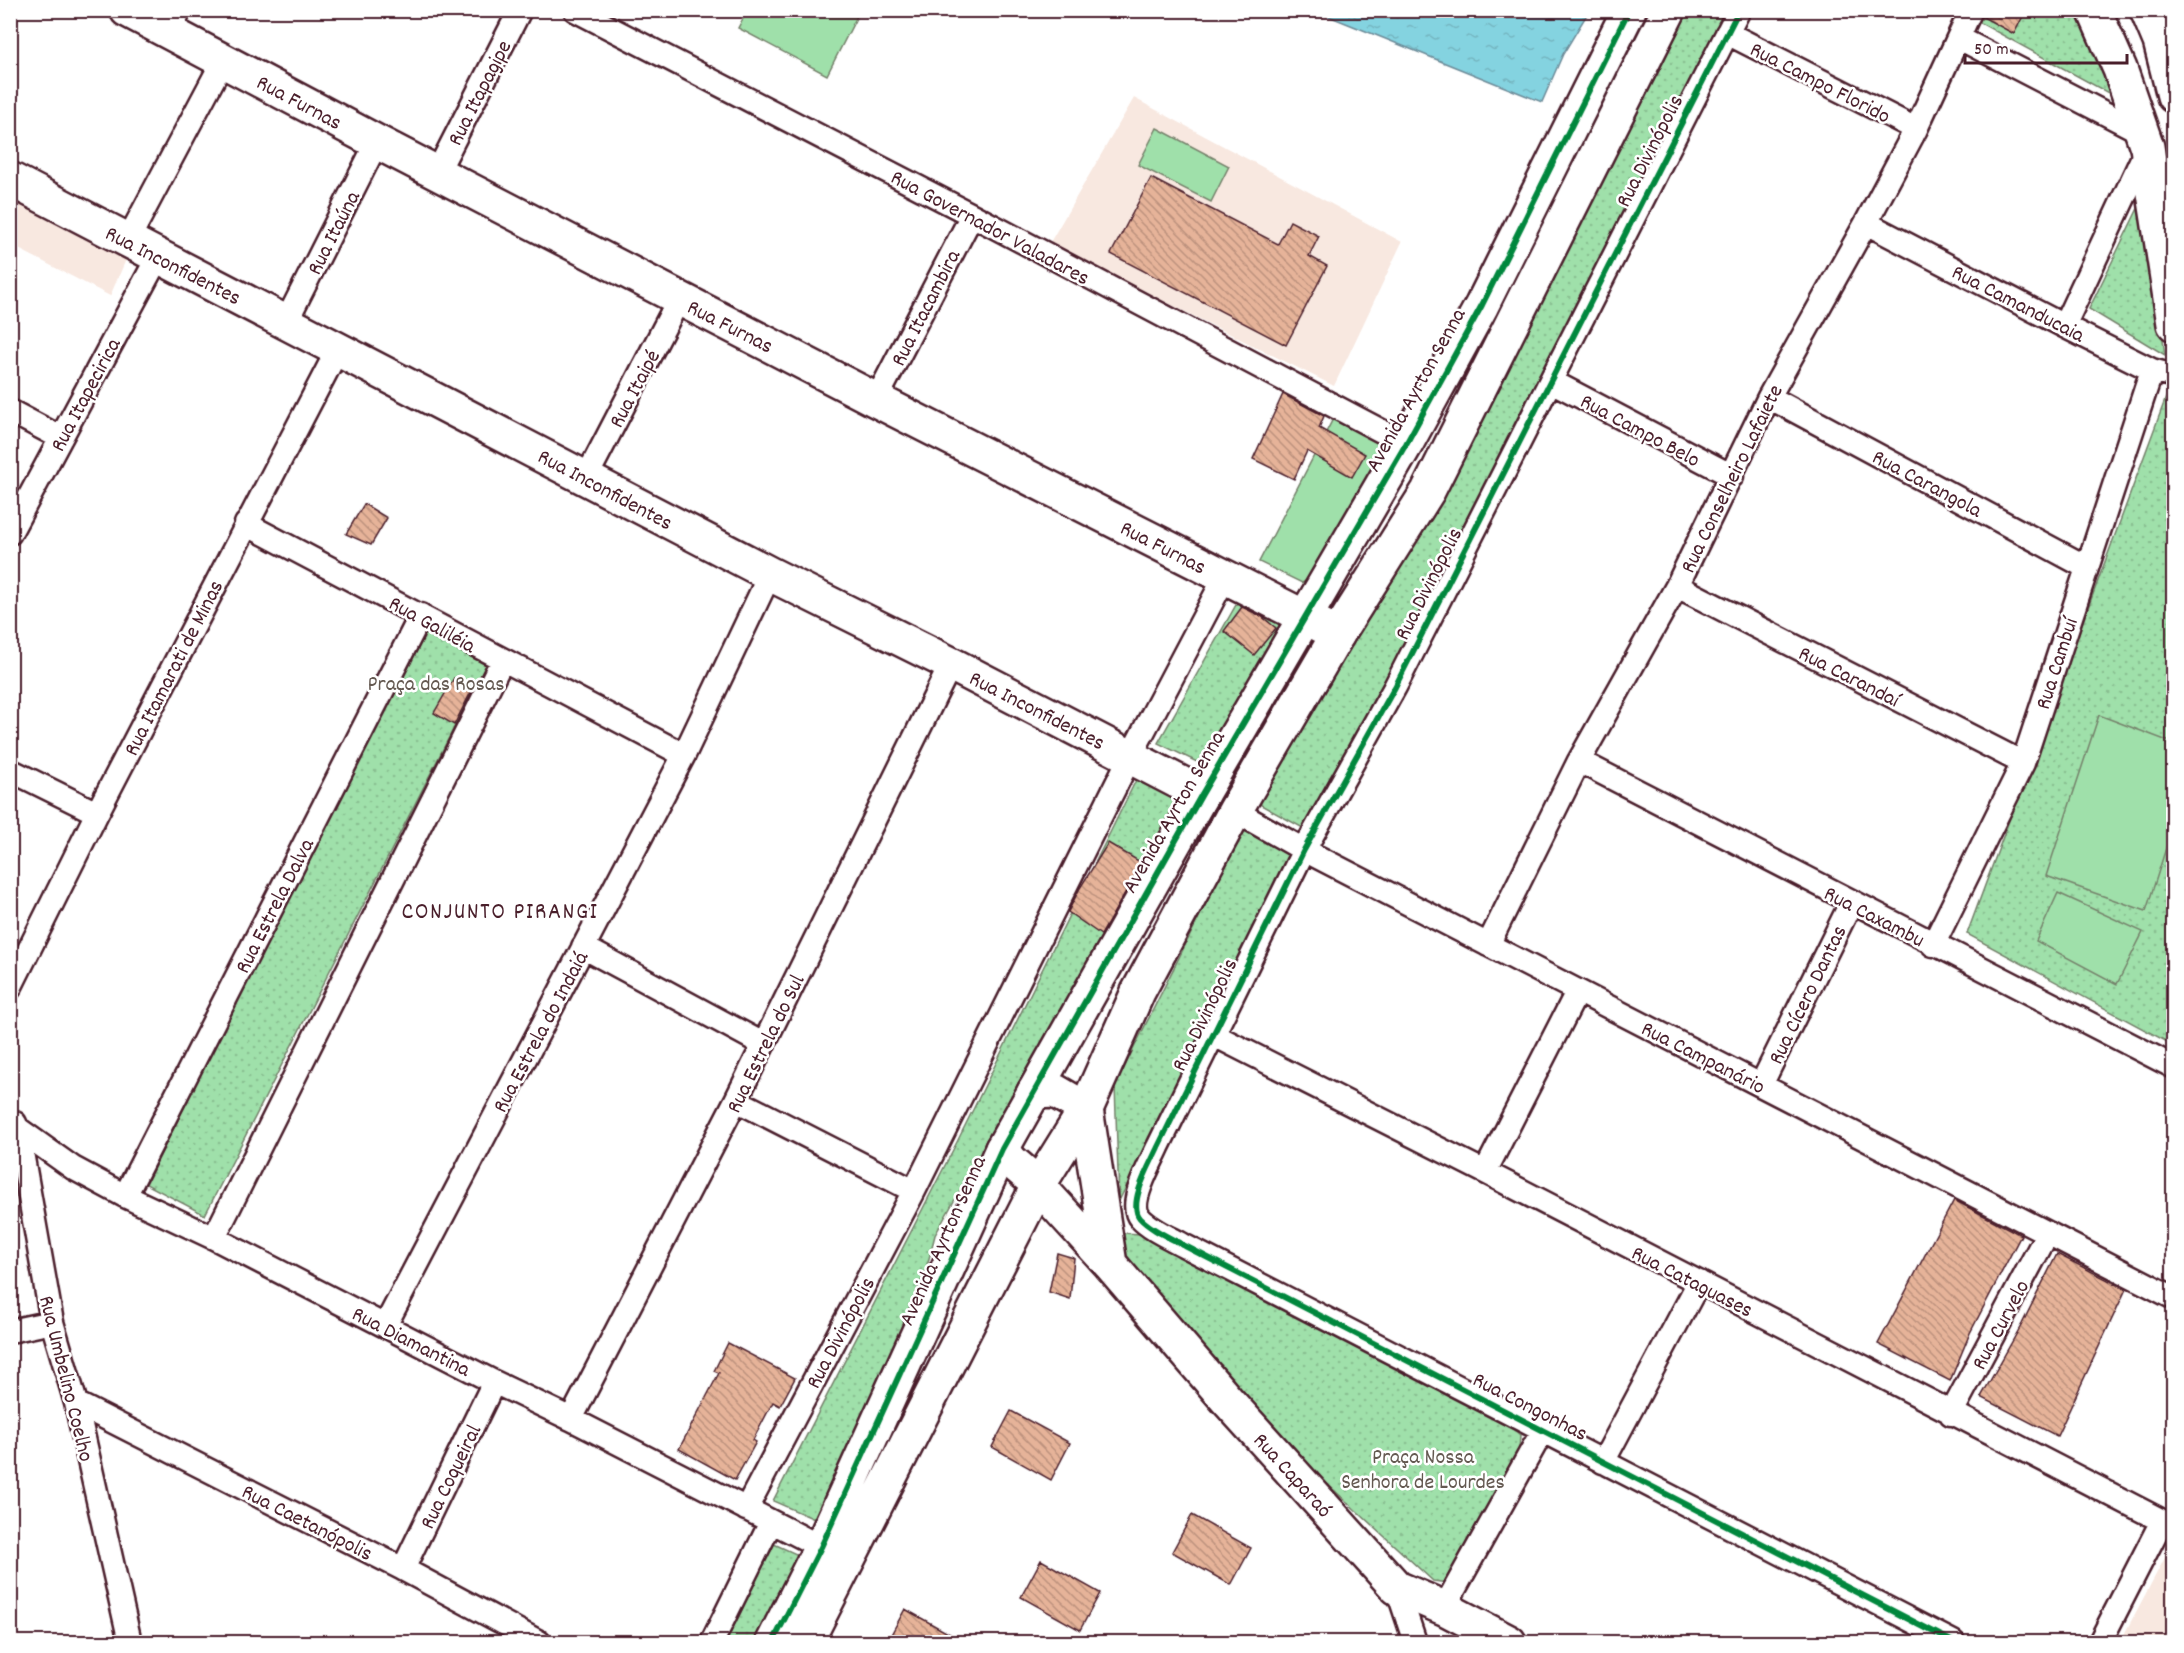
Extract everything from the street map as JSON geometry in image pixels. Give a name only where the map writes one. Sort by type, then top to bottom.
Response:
[{"type":"main road","name":"Rua Furnas","points":[[127,10],[174,21],[223,61],[377,142],[876,400],[1338,633]]},
{"type":"main road","name":"Avenida Ayrton Senna","points":[[773,1642],[821,1547],[1002,1149],[1202,794],[1406,444],[1482,305],[1629,10]]},
{"type":"main road","points":[[806,1642],[1038,1186],[1086,1109],[1138,992],[1235,811],[1338,633],[1428,491],[1669,10]]},
{"type":"main road","points":[[2094,10],[2121,69],[2145,140],[2160,221],[2174,324]]},
{"type":"main road","points":[[2147,10],[2160,41],[2174,96]]},
{"type":"main road","name":"Rua Inconfidentes","points":[[10,179],[770,574],[951,664],[1202,794]]},
{"type":"main road","points":[[1034,1092],[1055,1091],[1086,1109]]},
{"type":"main road","points":[[1086,1109],[1110,1264]]},
{"type":"main road","name":"Rua Caparaó","points":[[1002,1149],[1110,1264],[1227,1400],[1397,1588],[1444,1608],[1509,1642]]},
{"type":"street","name":"Rua Itapagipe","points":[[437,173],[520,10]]},
{"type":"street","name":"Rua Governador Valadares","points":[[575,10],[972,215],[1406,444]]},
{"type":"street","name":"Rua Divinópolis","points":[[1147,1172],[1212,1034],[1304,850],[1395,687],[1739,10]]},
{"type":"street","name":"Rua Conselheiro Lafaiete","points":[[1488,945],[1579,761],[1677,586],[1769,397],[1916,129],[1971,10]]},
{"type":"street","name":"Rua Campo Florido","points":[[1727,33],[1916,129]]},
{"type":"street","points":[[1959,38],[2145,140],[2064,326]]},
{"type":"street","points":[[128,240],[223,61]]},
{"type":"street","name":"Rua Itaúna","points":[[286,322],[377,142]]},
{"type":"street","name":"Rua Itacambira","points":[[876,400],[972,215]]},
{"type":"street","name":"Rua Camanducaia","points":[[1866,223],[2064,326],[2163,373]]},
{"type":"street","name":"Rua Itapecirica","points":[[10,533],[159,255]]},
{"type":"street","name":"Rua Itaipé","points":[[586,478],[679,298]]},
{"type":"street","name":"Rua Itamarati de Minas","points":[[10,988],[96,813],[338,349]]},
{"type":"street","name":"Rua Cambuí","points":[[1933,945],[2023,763],[2086,567],[2163,373]]},
{"type":"street","name":"Rua Campo Belo","points":[[1551,381],[1732,476]]},
{"type":"street","name":"Rua Carangola","points":[[1769,397],[2086,567]]},
{"type":"street","points":[[10,411],[61,438]]},
{"type":"street","name":"Rua Galiléia","points":[[246,524],[684,755]]},
{"type":"street","name":"Rua Estrela do Indaiá","points":[[385,1326],[684,755],[770,574]]},
{"type":"street","name":"Rua Divinópolis","points":[[746,1509],[914,1191],[1130,757],[1225,577]]},
{"type":"street","name":"Rua Carandaí","points":[[1677,586],[2023,763]]},
{"type":"street","name":"Rua Estrela Dalva","points":[[124,1196],[421,615]]},
{"type":"street","points":[[214,1238],[502,661]]},
{"type":"street","name":"Rua Estrela do Sul","points":[[571,1419],[736,1100],[951,664]]},
{"type":"street","name":"Rua Caxambu","points":[[1579,761],[1851,903],[2174,1067]]},
{"type":"street","points":[[10,770],[96,813]]},
{"type":"street","name":"Rua Campanário","points":[[1235,811],[1304,850],[2047,1234],[2171,1292]]},
{"type":"street","name":"Rua Cícero Dantas","points":[[1761,1085],[1851,903]]},
{"type":"street","points":[[583,947],[763,1044]]},
{"type":"street","points":[[1485,1172],[1577,992]]},
{"type":"street","name":"Rua Cataguases","points":[[1212,1034],[2168,1524]]},
{"type":"street","points":[[736,1100],[914,1191]]},
{"type":"street","name":"Rua Diamantina","points":[[13,1122],[73,1168],[124,1196],[214,1238],[821,1547]]},
{"type":"street","name":"Rua Umbelino Coelho","points":[[13,1122],[52,1322],[76,1402],[130,1642]]},
{"type":"street","name":"Rua Congonhas","points":[[1147,1172],[1136,1208],[1139,1217],[1185,1246],[1953,1642]]},
{"type":"street","name":"Rua Curvelo","points":[[1951,1414],[2047,1234]]},
{"type":"street","points":[[1603,1462],[1699,1282]]},
{"type":"street","points":[[10,1330],[52,1322]]},
{"type":"street","name":"Rua Coqueiral","points":[[403,1569],[494,1382]]},
{"type":"street","name":"Rua Caetanópolis","points":[[76,1402],[403,1569],[539,1642]]},
{"type":"street","points":[[1444,1608],[1542,1432]]},
{"type":"street","points":[[712,1642],[771,1522]]},
{"type":"street","points":[[2100,1642],[2168,1524]]},
{"type":"street","points":[[1397,1588],[1415,1642]]},
{"type":"shaded area","points":[[1134,98],[1402,242],[1334,386],[1049,244]]},
{"type":"shaded area","points":[[10,193],[128,255],[110,296],[11,245]]},
{"type":"shaded area","points":[[2169,1550],[2173,1553],[2173,1642],[2120,1642]]},
{"type":"green space","points":[[747,11],[846,11],[857,16],[827,75],[738,28]]},
{"type":"green space","points":[[1688,11],[1728,11],[1389,687],[1303,828],[1261,805],[1258,794],[1450,465],[1658,73]]},
{"type":"green space","points":[[1978,11],[2086,11],[2132,106],[1973,19]]},
{"type":"green space","points":[[1157,128],[1229,166],[1211,202],[1138,165]]},
{"type":"green space","points":[[2145,194],[2165,355],[2089,309]]},
{"type":"green space","points":[[2173,390],[2173,1045],[1967,934],[2168,392]]},
{"type":"green space","points":[[1335,415],[1391,437],[1315,576],[1302,583],[1259,562]]},
{"type":"green space","points":[[1245,589],[1290,614],[1201,764],[1158,743]]},
{"type":"green space","name":"Praça das Rosas","points":[[423,627],[487,663],[205,1215],[146,1184]]},
{"type":"green space","points":[[2099,715],[2173,743],[2173,826],[2146,911],[2046,876]]},
{"type":"green space","points":[[1141,770],[1194,800],[1067,999],[935,1235],[921,1290],[819,1521],[773,1501],[957,1142]]},
{"type":"green space","points":[[1244,827],[1289,854],[1119,1201],[1115,1086]]},
{"type":"green space","points":[[2058,893],[2143,932],[2117,984],[2036,941]]},
{"type":"green space","name":"Praça Nossa Senhora de Lourdes","points":[[1122,1233],[1141,1234],[1281,1302],[1509,1425],[1520,1435],[1519,1451],[1455,1584],[1433,1581],[1299,1458],[1118,1253]]},
{"type":"green space","points":[[774,1544],[805,1558],[764,1642],[726,1642]]},
{"type":"water","points":[[1316,11],[1589,11],[1563,54],[1542,102]]},
{"type":"building","points":[[1984,10],[2026,10],[2014,34],[1983,17]]},
{"type":"building","points":[[1151,178],[1278,244],[1290,221],[1319,236],[1309,256],[1327,266],[1286,345],[1111,254]]},
{"type":"building","points":[[1283,394],[1324,416],[1319,428],[1365,454],[1352,477],[1307,451],[1294,479],[1253,459]]},
{"type":"building","points":[[364,504],[387,518],[371,545],[346,534]]},
{"type":"building","points":[[1242,607],[1261,616],[1276,628],[1254,655],[1224,631]]},
{"type":"building","points":[[454,678],[473,688],[454,725],[434,713]]},
{"type":"building","points":[[1108,843],[1142,863],[1101,935],[1068,912]]},
{"type":"building","points":[[1954,1200],[2021,1235],[1970,1333],[1950,1381],[1878,1344]]},
{"type":"building","points":[[1057,1253],[1074,1258],[1070,1299],[1049,1292]]},
{"type":"building","points":[[2057,1254],[2126,1289],[2057,1436],[1981,1397],[2022,1324]]},
{"type":"building","points":[[728,1343],[795,1378],[780,1406],[773,1402],[753,1440],[756,1442],[735,1480],[679,1449],[719,1373],[714,1371]]},
{"type":"building","points":[[1011,1411],[1070,1443],[1051,1480],[992,1447]]},
{"type":"building","points":[[1192,1515],[1251,1548],[1231,1585],[1172,1552]]},
{"type":"building","points":[[1041,1560],[1100,1593],[1080,1630],[1021,1597]]},
{"type":"building","points":[[905,1609],[964,1642],[887,1642]]},
{"type":"cycle path","points":[[773,1642],[821,1547],[1002,1149],[1202,794],[1406,444],[1482,305],[1629,10]]},
{"type":"cycle path","points":[[1739,10],[1395,687],[1304,850],[1146,1173],[1138,1193],[1137,1211],[1140,1218],[1168,1237],[1953,1642]]},
{"type":"district","name":"CONJUNTO PIRANGI","points":[[500,910]]}]
